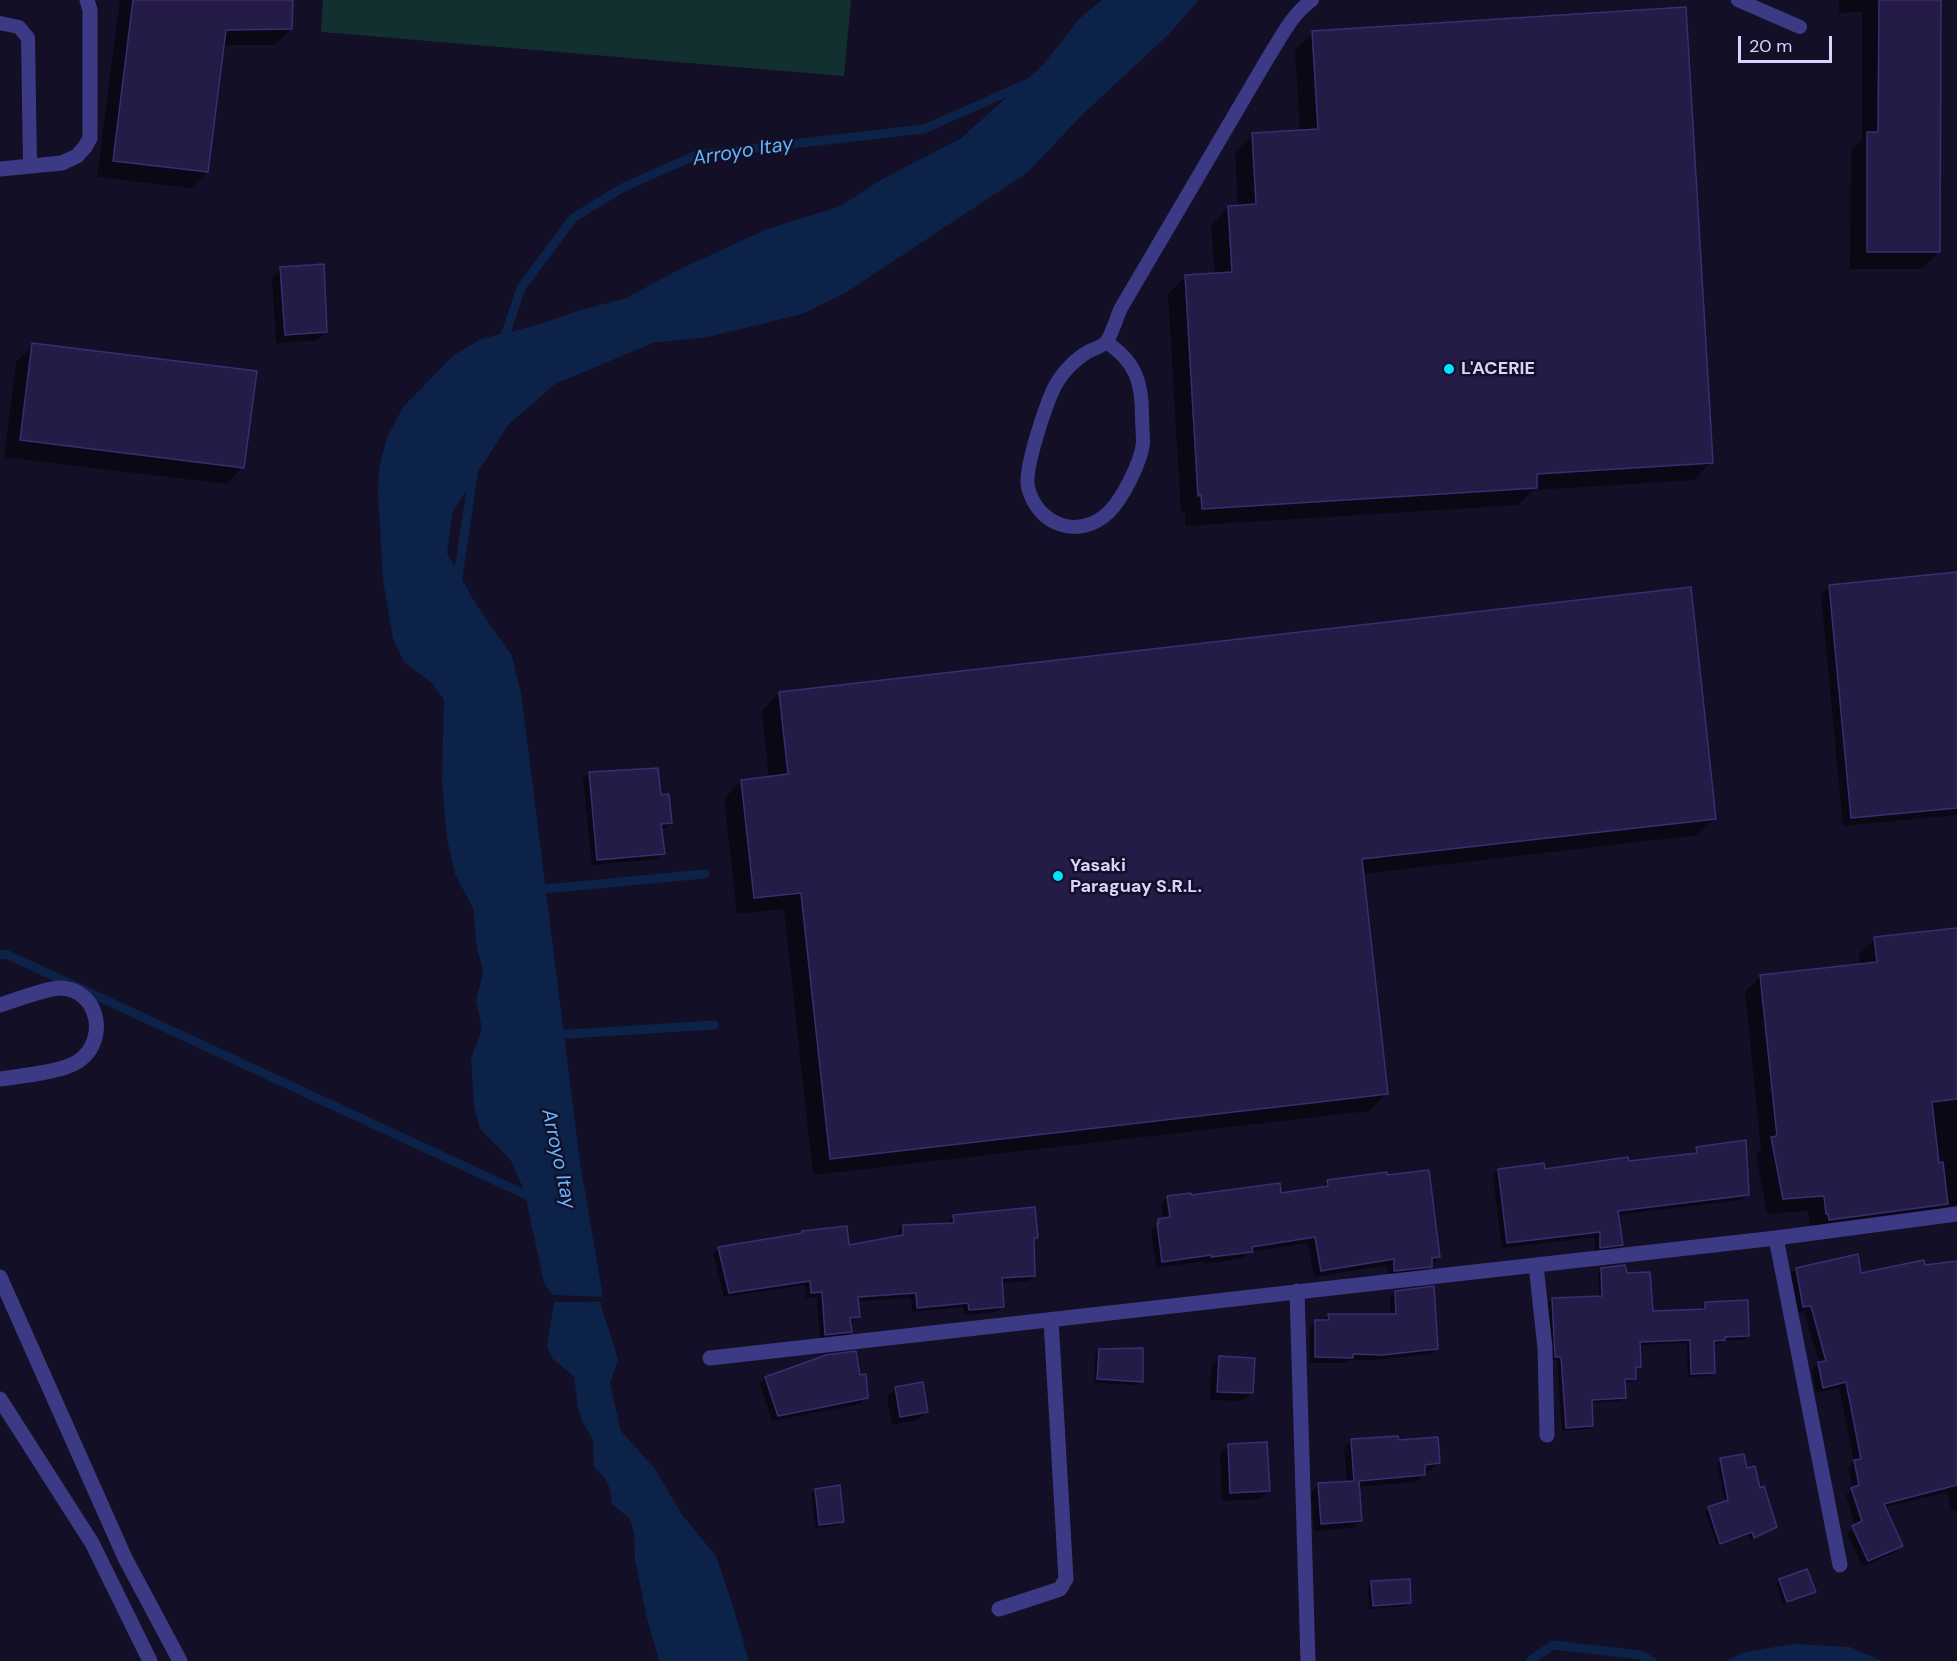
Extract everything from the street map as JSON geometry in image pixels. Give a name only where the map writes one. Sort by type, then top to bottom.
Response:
[{"type":"street","points":[[0,169],[62,163],[77,156],[90,138],[90,10],[87,0]]},
{"type":"street","points":[[0,1005],[61,988],[77,993],[91,1005],[98,1025],[96,1038],[90,1051],[80,1061],[67,1067],[0,1079]]},
{"type":"street","points":[[710,1358],[1776,1238],[1957,1215]]},
{"type":"street","points":[[1776,1238],[1840,1565]]},
{"type":"street","points":[[1536,1265],[1545,1348],[1547,1435]]},
{"type":"street","points":[[0,1277],[125,1558],[180,1661]]},
{"type":"street","points":[[1297,1292],[1308,1661]]},
{"type":"street","points":[[999,1609],[1060,1589],[1066,1579],[1051,1320]]},
{"type":"street","points":[[0,1399],[92,1543],[150,1661]]},
{"type":"lane","points":[[1106,342],[1123,353],[1134,372],[1142,395],[1143,444],[1127,485],[1109,512],[1089,525],[1072,527],[1055,524],[1038,508],[1028,485],[1030,462],[1053,389],[1067,369],[1085,353],[1106,342],[1121,308],[1269,56],[1289,25],[1312,0]]},
{"type":"lane","points":[[1738,0],[1800,27]]},
{"type":"lane","points":[[0,23],[20,27],[28,38],[30,165]]},
{"type":"green space","points":[[323,0],[851,0],[844,76],[321,32]]},
{"type":"water","points":[[1102,0],[1199,0],[1168,35],[1080,117],[1028,172],[847,292],[802,314],[708,337],[653,343],[555,384],[508,425],[453,511],[447,553],[477,606],[512,656],[521,692],[580,1162],[603,1297],[553,1295],[544,1283],[524,1190],[510,1159],[480,1129],[474,1106],[471,1058],[482,1029],[476,1000],[483,972],[477,948],[473,908],[455,874],[447,839],[442,780],[444,700],[432,683],[404,662],[393,639],[383,580],[378,493],[379,468],[387,438],[403,407],[454,355],[481,339],[541,324],[574,312],[626,298],[676,271],[767,229],[841,206],[882,179],[960,139],[1043,65],[1080,18]]},
{"type":"water","points":[[554,1302],[600,1302],[618,1359],[610,1383],[621,1431],[655,1469],[683,1516],[716,1556],[749,1661],[659,1661],[635,1560],[634,1533],[630,1519],[612,1504],[608,1483],[594,1467],[593,1440],[582,1421],[578,1408],[574,1377],[552,1358],[547,1345]]},
{"type":"water","points":[[1793,1644],[1850,1647],[1882,1661],[1725,1661],[1745,1652]]},
{"type":"building","points":[[133,0],[293,0],[292,29],[226,30],[208,172],[113,161]]},
{"type":"building","points":[[1879,0],[1941,0],[1940,252],[1867,252],[1867,132],[1878,132]]},
{"type":"building","name":"L'ACERIE","points":[[1686,7],[1713,463],[1537,474],[1537,488],[1202,509],[1201,495],[1198,496],[1185,275],[1232,272],[1228,206],[1256,204],[1252,133],[1318,129],[1312,31]]},
{"type":"building","points":[[324,264],[327,332],[285,335],[280,267]]},
{"type":"building","points":[[32,343],[257,371],[244,468],[20,440]]},
{"type":"building","points":[[1957,572],[1957,808],[1851,818],[1829,585]]},
{"type":"building","name":"Yasaki Paraguay S.R.L.","points":[[1691,587],[1716,819],[1362,859],[1388,1094],[830,1159],[801,893],[754,898],[741,780],[788,774],[779,692]]},
{"type":"building","points":[[658,768],[661,795],[669,794],[672,823],[661,824],[665,854],[597,860],[589,772]]},
{"type":"building","points":[[1957,928],[1957,1099],[1932,1102],[1939,1163],[1943,1162],[1948,1204],[1829,1220],[1824,1196],[1783,1199],[1771,1137],[1777,1136],[1760,975],[1877,962],[1874,937]]},
{"type":"building","points":[[1746,1140],[1749,1195],[1618,1211],[1623,1245],[1600,1248],[1600,1232],[1507,1243],[1498,1169],[1544,1163],[1545,1169],[1628,1157],[1629,1161],[1697,1153],[1696,1147]]},
{"type":"building","points":[[1429,1170],[1440,1257],[1432,1258],[1432,1267],[1394,1271],[1394,1259],[1321,1271],[1315,1237],[1252,1247],[1253,1252],[1162,1262],[1157,1223],[1159,1223],[1158,1219],[1170,1217],[1167,1196],[1280,1183],[1281,1193],[1328,1186],[1327,1180],[1387,1172],[1387,1175]]},
{"type":"building","points":[[1035,1207],[1038,1238],[1034,1238],[1035,1276],[1002,1278],[1004,1307],[969,1310],[968,1303],[917,1308],[916,1293],[858,1297],[860,1317],[850,1318],[852,1332],[825,1335],[822,1292],[811,1293],[810,1281],[729,1293],[718,1247],[803,1233],[802,1231],[847,1226],[849,1245],[903,1235],[903,1225],[954,1223],[953,1215]]},
{"type":"building","points":[[1858,1254],[1861,1273],[1924,1260],[1925,1265],[1957,1261],[1957,1485],[1884,1504],[1903,1546],[1868,1561],[1852,1526],[1862,1521],[1851,1488],[1859,1485],[1854,1460],[1861,1459],[1846,1382],[1823,1388],[1818,1362],[1826,1361],[1811,1306],[1803,1307],[1796,1268]]},
{"type":"building","points":[[1625,1265],[1627,1273],[1650,1272],[1653,1311],[1705,1309],[1705,1302],[1748,1300],[1749,1336],[1725,1337],[1725,1340],[1714,1341],[1715,1373],[1691,1374],[1690,1340],[1640,1342],[1641,1367],[1636,1367],[1636,1379],[1625,1379],[1626,1398],[1592,1400],[1593,1426],[1566,1428],[1561,1357],[1555,1357],[1552,1298],[1602,1296],[1601,1268]]},
{"type":"building","points":[[1434,1286],[1438,1349],[1382,1355],[1353,1354],[1353,1358],[1315,1357],[1315,1320],[1329,1320],[1328,1314],[1396,1314],[1395,1291]]},
{"type":"building","points":[[1143,1348],[1143,1382],[1097,1379],[1099,1349]]},
{"type":"building","points":[[856,1351],[860,1375],[866,1374],[868,1398],[778,1416],[765,1377],[826,1355]]},
{"type":"building","points":[[1219,1356],[1255,1358],[1253,1393],[1217,1392]]},
{"type":"building","points":[[923,1382],[928,1412],[900,1417],[895,1387]]},
{"type":"building","points":[[1398,1436],[1399,1440],[1438,1437],[1440,1463],[1425,1465],[1425,1475],[1359,1481],[1362,1521],[1321,1524],[1318,1483],[1354,1481],[1351,1439]]},
{"type":"building","points":[[1267,1442],[1270,1491],[1230,1493],[1228,1444]]},
{"type":"building","points":[[1744,1454],[1747,1468],[1755,1466],[1760,1488],[1764,1486],[1777,1527],[1754,1538],[1752,1532],[1720,1544],[1708,1507],[1728,1500],[1720,1458]]},
{"type":"building","points":[[840,1485],[844,1522],[819,1525],[815,1489]]},
{"type":"building","points":[[1807,1569],[1816,1592],[1787,1602],[1779,1579]]},
{"type":"building","points":[[1410,1579],[1411,1603],[1373,1606],[1371,1581]]},
{"type":"waterway","name":"Arroyo Itay","points":[[503,342],[521,288],[573,218],[622,188],[696,155],[924,129],[1028,83]]},
{"type":"waterway","name":"Arroyo Itay","points":[[459,586],[458,577],[474,469]]},
{"type":"waterway","points":[[534,890],[705,874]]},
{"type":"waterway","points":[[0,955],[6,954],[535,1199]]},
{"type":"waterway","points":[[554,1035],[714,1025]]},
{"type":"waterway","name":"Arroyo Itay","points":[[1530,1661],[1553,1645],[1640,1655],[1652,1661]]},
{"type":"place","name":"L'ACERIE","points":[[1449,369]]},
{"type":"place","name":"Yasaki Paraguay S.R.L.","points":[[1058,876]]}]
